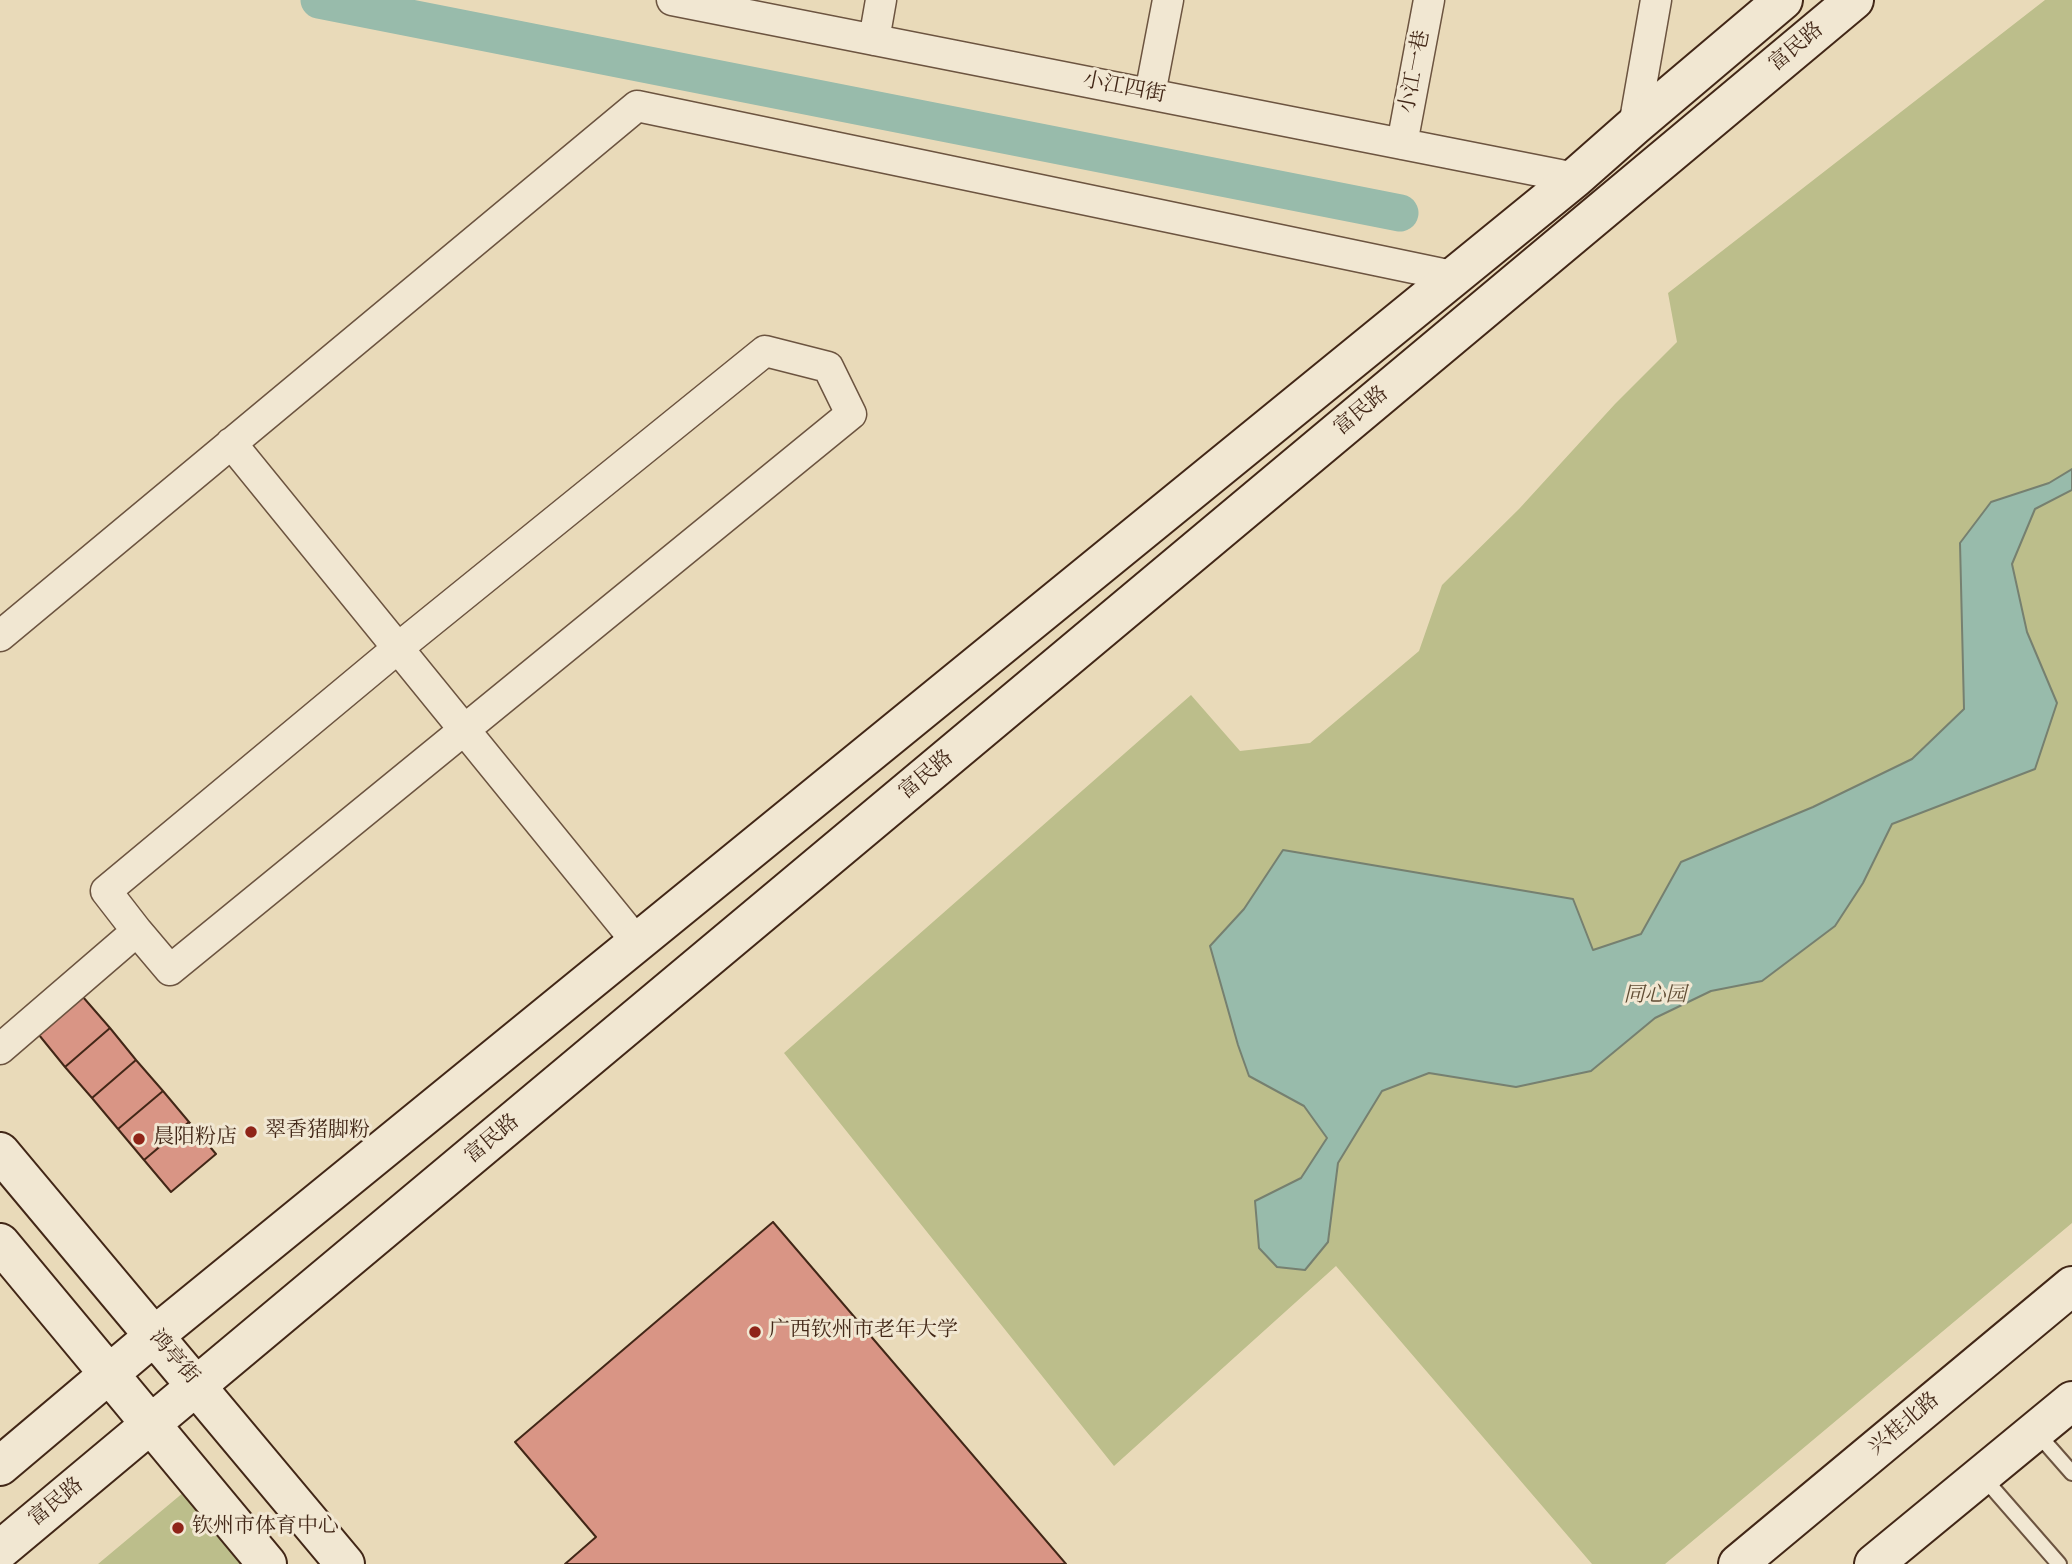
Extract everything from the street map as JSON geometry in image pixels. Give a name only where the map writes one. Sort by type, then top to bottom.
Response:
[{"type":"street","name":"小江四街","points":[[672,0],[1576,178]]},
{"type":"street","points":[[874,40],[881,0]]},
{"type":"street","points":[[1150,94],[1168,0]]},
{"type":"street","name":"小江一巷","points":[[1402,144],[1429,0]]},
{"type":"street","points":[[1633,126],[1656,0]]},
{"type":"street","points":[[0,1466],[154,1336],[1452,276],[1576,178],[1633,126],[1783,0]]},
{"type":"street","name":"富民路","points":[[0,1550],[1854,0]]},
{"type":"street","points":[[0,636],[636,106],[1452,276]]},
{"type":"street","points":[[765,351],[828,367],[851,414],[170,970],[106,891],[398,648],[765,351]]},
{"type":"street","points":[[231,443],[637,942]]},
{"type":"street","points":[[0,1049],[137,931]]},
{"type":"street","name":"鸿亭街","points":[[0,1152],[345,1564]]},
{"type":"street","points":[[0,1243],[267,1564]]},
{"type":"street","name":"兴桂北路","points":[[1738,1564],[2072,1286]]},
{"type":"street","points":[[1874,1564],[2072,1401]]},
{"type":"lane","points":[[2035,1431],[2072,1473]]},
{"type":"lane","points":[[1982,1476],[2059,1564]]},
{"type":"green space","name":"同心园","points":[[2045,0],[2072,0],[2072,1223],[1665,1564],[1592,1564],[1336,1266],[1114,1466],[784,1053],[1191,695],[1240,751],[1310,743],[1419,651],[1442,585],[1519,509],[1615,404],[1677,342],[1668,293]]},
{"type":"green space","name":"钦州市体育中心","points":[[184,1492],[244,1564],[98,1564]]},
{"type":"shaded area","points":[[2072,469],[2072,490],[2035,509],[2012,564],[2027,632],[2057,703],[2035,769],[1892,824],[1863,883],[1835,926],[1762,981],[1711,991],[1655,1018],[1591,1071],[1516,1087],[1429,1073],[1382,1091],[1338,1163],[1328,1242],[1305,1270],[1277,1267],[1259,1248],[1255,1201],[1301,1178],[1327,1138],[1304,1106],[1249,1076],[1210,946],[1244,909],[1283,850],[1573,899],[1593,950],[1641,934],[1681,862],[1813,807],[1912,759],[1964,709],[1960,543],[1991,502],[2049,483]]},
{"type":"building","points":[[83,997],[110,1028],[65,1067],[39,1035]]},
{"type":"building","points":[[110,1028],[136,1060],[92,1098],[65,1067]]},
{"type":"building","points":[[136,1060],[163,1091],[118,1129],[92,1098]]},
{"type":"building","points":[[163,1091],[189,1122],[144,1160],[118,1129]]},
{"type":"building","points":[[189,1122],[216,1154],[171,1192],[144,1160]]},
{"type":"building","name":"广西钦州市老年大学","points":[[773,1222],[1066,1564],[565,1564],[596,1537],[515,1442]]},
{"type":"waterway","points":[[319,0],[1400,213]]},
{"type":"place","name":"翠香猪脚粉","points":[[251,1132]]},
{"type":"place","name":"晨阳粉店","points":[[139,1139]]},
{"type":"place","name":"广西钦州市老年大学","points":[[755,1332]]},
{"type":"place","name":"钦州市体育中心","points":[[178,1528]]}]
